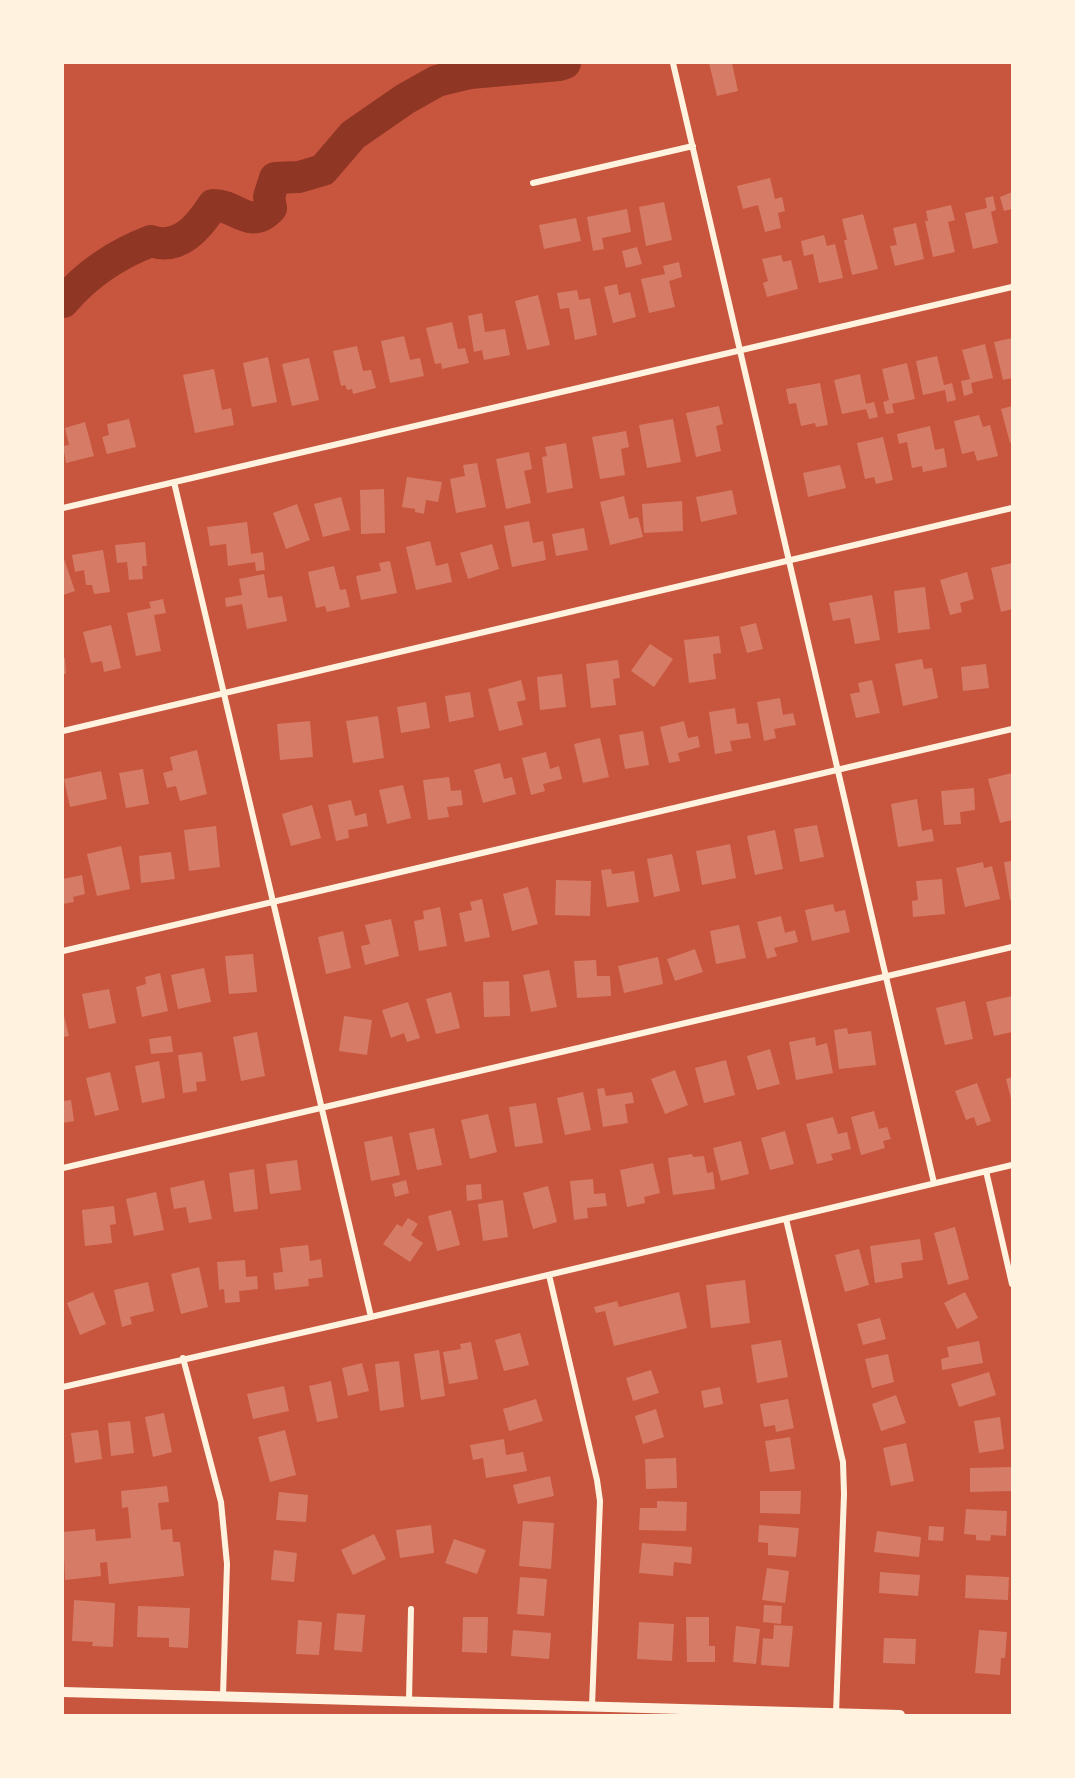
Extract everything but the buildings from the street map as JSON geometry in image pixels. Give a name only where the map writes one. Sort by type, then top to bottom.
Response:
[{"type":"street","points":[[673,63],[934,1183]]},
{"type":"street","points":[[533,183],[693,146]]},
{"type":"street","points":[[63,508],[1012,287]]},
{"type":"street","points":[[174,482],[371,1317]]},
{"type":"street","points":[[63,731],[1012,508]]},
{"type":"street","points":[[63,951],[1012,729]]},
{"type":"street","points":[[63,1168],[1012,946]]},
{"type":"street","points":[[63,1387],[1012,1166]]},
{"type":"street","points":[[986,1171],[1012,1284]]},
{"type":"street","points":[[786,1219],[843,1462],[844,1494],[836,1714]]},
{"type":"street","points":[[549,1275],[597,1480],[600,1502],[592,1706]]},
{"type":"street","points":[[183,1358],[221,1502],[227,1564],[223,1696]]},
{"type":"street","points":[[409,1700],[411,1609]]},
{"type":"street","points":[[63,1692],[900,1715]]},
{"type":"waterway","points":[[63,302],[92,274],[126,252],[151,241],[171,243],[187,235],[195,229],[213,205],[222,206],[250,217],[263,214],[271,208],[269,197],[275,178],[299,177],[323,170],[353,135],[405,99],[437,81],[470,73],[565,63]]}]
